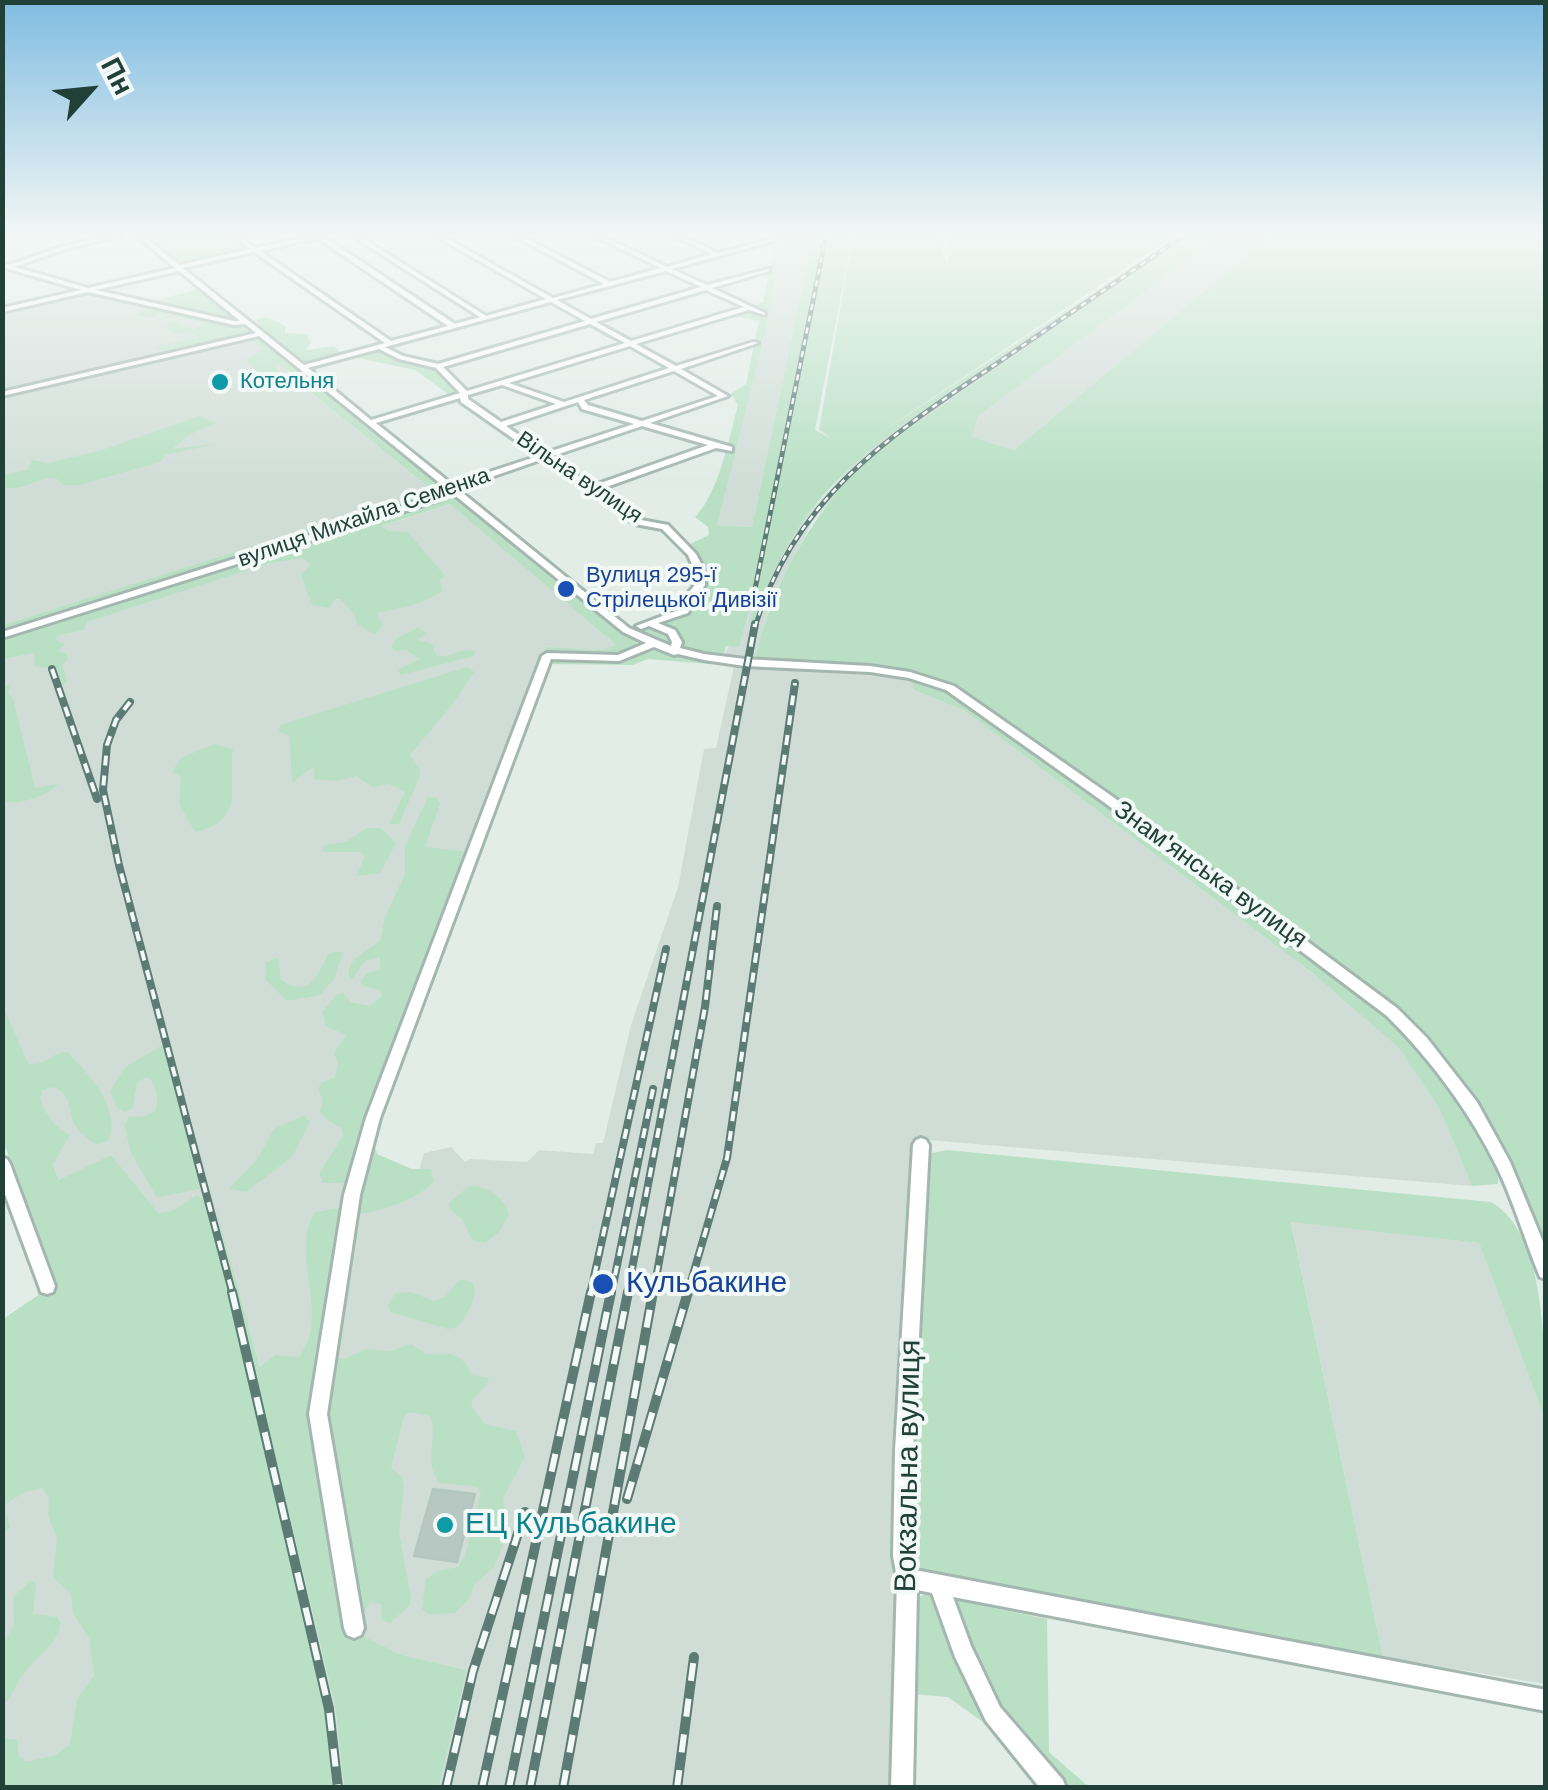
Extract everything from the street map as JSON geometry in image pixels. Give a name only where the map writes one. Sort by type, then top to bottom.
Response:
[{"type":"street","points":[[234,320],[246,322]]},
{"type":"street","name":"Знам'янська вулиця","points":[[243,320],[626,630],[674,652],[740,663],[893,672],[950,688],[1356,982],[1422,1042],[1472,1107],[1505,1167],[1546,1271]]},
{"type":"street","points":[[349,320],[402,358],[438,366],[598,320]]},
{"type":"street","points":[[443,320],[453,326]]},
{"type":"street","points":[[302,368],[475,320]]},
{"type":"street","points":[[586,320],[676,370]]},
{"type":"street","points":[[369,423],[711,320]]},
{"type":"street","points":[[2,394],[260,334]]},
{"type":"street","points":[[500,425],[755,343]]},
{"type":"street","name":"Вільна вулиця","points":[[438,366],[462,389],[461,396],[638,522],[665,528],[697,560],[700,585],[688,598],[685,611],[626,630]]},
{"type":"street","name":"вулиця Михайла Семенка","points":[[2,635],[454,491],[471,481],[724,396],[676,370]]},
{"type":"street","points":[[503,383],[566,405]]},
{"type":"street","points":[[580,400],[585,407],[729,448]]},
{"type":"street","points":[[592,489],[717,445]]},
{"type":"street","points":[[642,626],[668,628],[676,637],[674,652]]},
{"type":"street","points":[[354,1628],[318,1414],[352,1196],[373,1118],[547,656],[625,657],[652,644]]},
{"type":"street","name":"Вокзальна вулиця","points":[[902,1788],[907,1578],[904,1451],[921,1145]]},
{"type":"street","points":[[2,1164],[46,1286]]},
{"type":"street","points":[[907,1578],[1546,1701]]},
{"type":"street","points":[[940,1587],[962,1650],[993,1714],[1055,1788]]},
{"type":"shaded area","points":[[2,320],[192,320],[234,330],[241,337],[3,391]]},
{"type":"shaded area","points":[[768,320],[795,320],[752,527],[716,525]]},
{"type":"shaded area","points":[[807,320],[751,624],[777,561],[801,522],[865,451],[1057,320],[1066,320],[872,454],[812,522],[771,601],[755,659],[723,657],[749,609]]},
{"type":"shaded area","points":[[1107,320],[1171,320],[1014,450],[972,437],[977,416]]},
{"type":"shaded area","points":[[252,339],[294,374],[290,376],[433,491],[3,625],[2,399]]},
{"type":"shaded area","points":[[451,504],[617,646],[602,650],[546,648],[367,1118],[317,1362],[266,1386],[224,1243],[335,1706],[344,1787],[333,1787],[325,1712],[265,1453],[153,1232],[60,1182],[3,1034],[3,649]]},
{"type":"shaded area","points":[[734,666],[911,678],[914,690],[965,711],[1311,972],[1398,1046],[1439,1108],[1472,1186],[916,1139],[899,1451],[894,1787],[439,1787],[467,1670],[402,1655],[364,1637],[322,1413],[357,1195],[411,1197],[424,1153],[451,1147],[465,1162],[527,1162],[539,1150],[593,1154],[596,1143],[603,1143],[631,1025],[678,887],[704,749],[716,748]]},
{"type":"shaded area","points":[[1291,1221],[1479,1243],[1545,1419],[1545,1684],[1383,1657]]},
{"type":"shaded area","points":[[2,1366],[114,1673],[128,1726],[22,1788],[2,1787]]},
{"type":"green space","points":[[181,320],[178,324],[195,329],[207,324],[189,320],[244,324],[253,333],[139,361],[168,351],[154,347],[200,337],[187,332],[174,334],[165,323]]},
{"type":"green space","points":[[256,320],[272,320],[285,326],[285,333],[307,334],[311,342],[306,350],[334,346],[341,354],[302,364]]},
{"type":"green space","points":[[752,320],[768,320],[717,525],[752,527],[795,320],[807,320],[749,609],[739,647],[726,646],[723,657],[687,652],[638,630],[681,617],[702,585],[686,546],[709,535],[708,527],[695,517],[710,495],[722,465],[738,405],[733,397],[726,397],[746,384],[759,321]]},
{"type":"green space","points":[[810,320],[836,320],[815,430],[831,438],[819,430],[838,320],[1049,320],[876,436],[1057,320],[902,426],[840,477],[791,540],[770,579],[753,625],[750,624]]},
{"type":"green space","points":[[1066,320],[1108,320],[978,416],[972,437],[1014,450],[1171,320],[1545,320],[1545,1248],[1512,1166],[1478,1106],[1427,1039],[1397,1010],[1114,799],[953,686],[894,669],[755,659],[773,601],[799,548],[832,500],[872,454]]},
{"type":"green space","points":[[257,337],[444,490],[3,632],[3,625],[432,490],[289,375],[293,373],[275,363],[278,372],[262,374],[246,360],[263,349],[252,340],[28,391]]},
{"type":"green space","points":[[379,349],[436,367],[461,392],[452,397],[415,370],[349,356]]},
{"type":"green space","points":[[199,416],[215,423],[189,435],[172,449],[220,443],[165,455],[160,462],[79,485],[63,485],[51,478],[18,488],[3,487],[3,475],[27,470],[32,460],[48,463],[102,450]]},
{"type":"green space","points":[[454,497],[637,641],[636,649],[619,656],[544,652],[546,647],[601,650],[616,645],[450,504],[382,526],[387,531],[408,532],[445,576],[439,581],[443,591],[435,596],[376,613],[383,625],[375,635],[357,624],[354,614],[340,599],[335,599],[329,608],[312,605],[301,575],[311,564],[302,558],[270,563],[87,622],[84,630],[59,635],[56,640],[64,644],[58,651],[67,654],[68,659],[62,665],[67,681],[63,685],[59,686],[53,668],[35,667],[34,653],[3,659],[3,637]]},
{"type":"green space","points":[[419,627],[426,633],[418,640],[432,644],[436,655],[470,650],[475,652],[474,656],[401,675],[398,670],[419,659],[406,650],[394,651],[391,646],[397,638]]},
{"type":"green space","points":[[657,650],[734,666],[648,659],[632,665],[548,664],[558,658],[625,659]]},
{"type":"green space","points":[[467,667],[474,672],[410,755],[420,771],[419,778],[399,824],[389,824],[405,792],[389,784],[372,787],[357,776],[337,781],[314,779],[313,767],[292,783],[289,735],[279,732],[280,725]]},
{"type":"green space","points":[[911,678],[947,690],[988,716],[1387,1015],[1436,1070],[1473,1121],[1496,1167],[1498,1184],[1472,1186],[1439,1108],[1398,1047],[1311,972],[965,711],[914,690]]},
{"type":"green space","points":[[3,685],[10,685],[8,693],[13,698],[35,788],[58,784],[24,801],[3,801]]},
{"type":"green space","points":[[214,744],[233,749],[232,800],[222,819],[195,832],[179,804],[181,777],[172,772],[181,758]]},
{"type":"green space","points":[[428,797],[436,797],[440,804],[425,847],[470,852],[376,1107],[373,1141],[377,1154],[412,1169],[431,1169],[434,1181],[412,1198],[357,1218],[333,1351],[336,1357],[344,1359],[366,1349],[390,1351],[411,1344],[426,1354],[458,1357],[472,1375],[489,1378],[471,1406],[485,1424],[516,1431],[525,1457],[503,1498],[506,1516],[502,1548],[494,1567],[475,1584],[469,1599],[455,1613],[430,1615],[422,1609],[426,1579],[437,1571],[458,1567],[465,1556],[481,1492],[477,1487],[440,1483],[432,1467],[430,1416],[410,1412],[404,1416],[391,1468],[402,1477],[404,1486],[399,1532],[410,1605],[390,1623],[382,1620],[381,1604],[370,1602],[361,1616],[365,1637],[402,1655],[467,1670],[439,1787],[344,1787],[335,1706],[214,1202],[260,1367],[275,1355],[299,1357],[312,1323],[308,1229],[315,1212],[340,1208],[346,1187],[342,1183],[323,1183],[319,1173],[343,1136],[341,1128],[320,1112],[318,1089],[322,1082],[334,1078],[338,1065],[334,1053],[346,1035],[326,1026],[322,1012],[337,994],[343,993],[350,1002],[370,1006],[382,996],[380,990],[363,986],[361,981],[366,973],[380,970],[380,957],[365,961],[353,978],[349,978],[349,970],[355,959],[381,939],[384,920],[405,874],[405,846]]},
{"type":"green space","points":[[367,828],[381,828],[396,843],[380,873],[357,876],[365,856],[361,852],[321,852],[324,845],[346,842]]},
{"type":"green space","points":[[343,953],[334,979],[320,995],[287,1001],[265,979],[266,962],[278,957],[281,980],[298,987],[305,985],[316,977],[328,954]]},
{"type":"green space","points":[[2,1004],[28,1063],[68,1052],[107,1103],[112,1127],[109,1140],[96,1145],[75,1125],[63,1094],[54,1087],[42,1090],[40,1099],[48,1116],[70,1135],[53,1164],[59,1180],[111,1155],[158,1213],[173,1211],[197,1195],[206,1202],[325,1712],[333,1787],[3,1787],[3,1738],[17,1740],[19,1756],[26,1762],[56,1755],[70,1744],[77,1699],[94,1676],[89,1638],[73,1613],[71,1594],[53,1577],[57,1538],[48,1516],[49,1498],[42,1488],[25,1492],[4,1505],[10,1527],[3,1535],[3,1319],[56,1283],[3,1141]]},
{"type":"green space","points":[[167,1046],[170,1053],[204,1180],[199,1189],[160,1197],[131,1153],[124,1124],[130,1116],[143,1117],[155,1111],[157,1097],[153,1084],[148,1077],[137,1082],[133,1108],[125,1112],[117,1108],[110,1091],[125,1067]]},
{"type":"green space","points":[[304,1115],[310,1122],[292,1157],[246,1192],[229,1189],[256,1161],[274,1129]]},
{"type":"green space","points":[[947,1150],[1491,1202],[1510,1218],[1533,1268],[1539,1299],[1545,1419],[1479,1243],[1291,1222],[1383,1657],[923,1570],[914,1563],[910,1549],[909,1451],[928,1154]]},
{"type":"green space","points":[[469,1186],[494,1193],[509,1214],[500,1231],[485,1243],[472,1240],[462,1219],[450,1210],[449,1203]]},
{"type":"green space","points":[[464,1279],[473,1283],[474,1295],[458,1327],[448,1329],[390,1312],[388,1304],[396,1293],[411,1292],[434,1301],[446,1296]]},
{"type":"green space","points":[[31,1580],[36,1585],[33,1614],[57,1617],[61,1623],[51,1644],[26,1671],[3,1706],[3,1643],[14,1625],[13,1597]]},
{"type":"green space","points":[[926,1594],[1047,1619],[1049,1752],[1089,1787],[1048,1787],[1004,1737],[948,1697],[911,1694],[913,1600]]},
{"type":"building","name":"ЕЦ Кульбакине","points":[[433,1489],[475,1494],[457,1562],[414,1556]]},
{"type":"railway","points":[[752,604],[809,320]]},
{"type":"railway","points":[[755,627],[795,540],[852,472],[921,415],[1061,320]]},
{"type":"railway","points":[[627,1295],[755,624]]},
{"type":"railway","points":[[52,669],[97,799]]},
{"type":"railway","points":[[687,1295],[727,1158],[795,683]]},
{"type":"railway","points":[[130,702],[116,720],[107,745],[103,790],[119,865],[233,1295]]},
{"type":"railway","points":[[653,1295],[705,1007],[717,906]]},
{"type":"railway","points":[[590,1295],[666,949]]},
{"type":"railway","points":[[611,1295],[653,1089]]},
{"type":"railway","points":[[232,1292],[329,1709],[338,1788]]},
{"type":"railway","points":[[482,1788],[591,1292]]},
{"type":"railway","points":[[509,1788],[611,1292]]},
{"type":"railway","points":[[530,1788],[628,1292]]},
{"type":"railway","points":[[563,1788],[653,1292]]},
{"type":"railway","points":[[627,1499],[688,1292]]},
{"type":"railway","points":[[446,1788],[473,1671],[525,1512]]},
{"type":"railway","points":[[677,1788],[694,1657]]},
{"type":"place","name":"Котельня","points":[[220,382]]},
{"type":"place","name":"Вулиця 295-ї Стрілецької Дивізії","points":[[566,589]]},
{"type":"place","name":"Кульбакине","points":[[603,1284]]},
{"type":"place","name":"ЕЦ Кульбакине","points":[[445,1525]]}]
